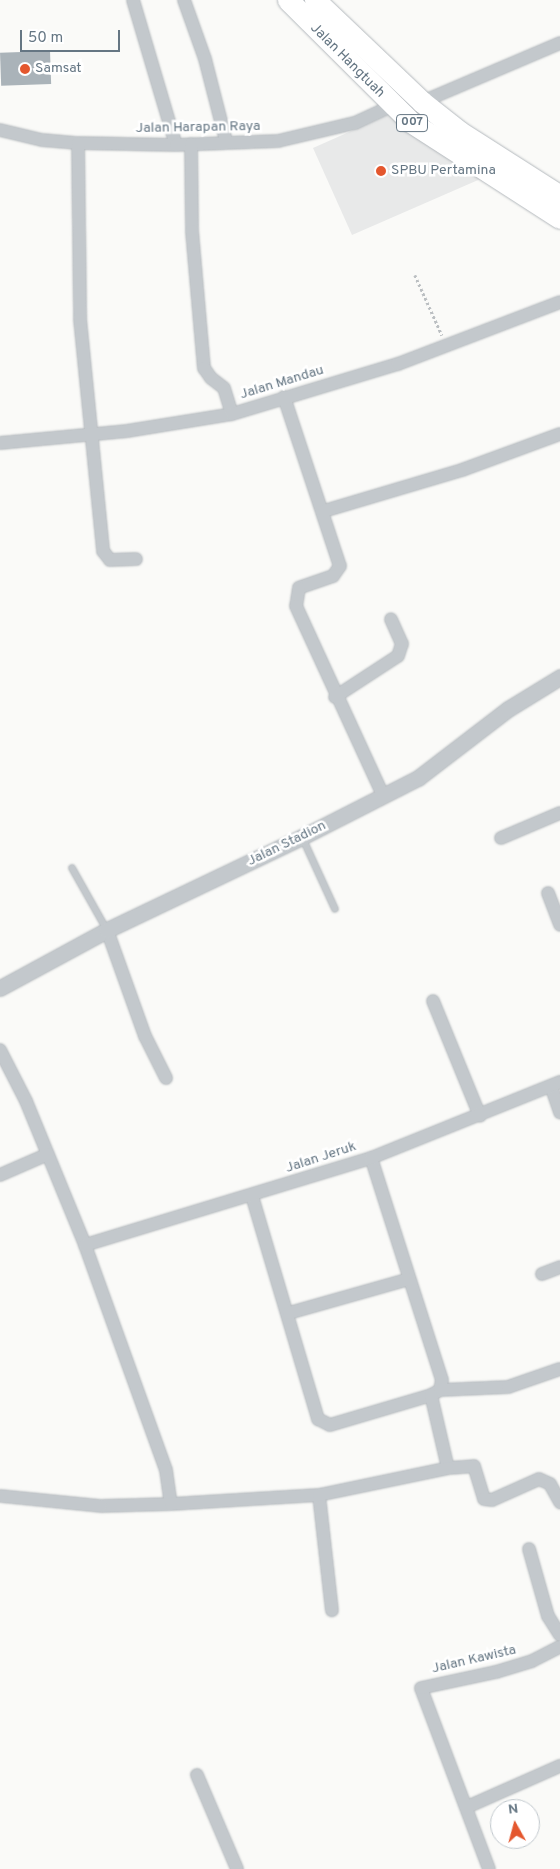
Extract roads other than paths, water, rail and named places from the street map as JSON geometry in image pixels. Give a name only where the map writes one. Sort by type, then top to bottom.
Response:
[{"type":"highway","name":"Jalan Hangtuah","points":[[288,0],[391,106],[464,158],[560,218]]},
{"type":"highway","name":"Jalan Hangtuah","points":[[315,0],[422,102],[460,132],[560,196]]},
{"type":"street","points":[[133,0],[176,145]]},
{"type":"street","points":[[184,0],[205,59],[226,142]]},
{"type":"street","points":[[422,102],[560,43]]},
{"type":"street","name":"Jalan Harapan Raya","points":[[0,130],[42,140],[78,143],[176,145],[278,141],[317,134],[355,123],[391,106]]},
{"type":"street","points":[[78,143],[80,319],[89,434],[104,556],[112,561],[136,559]]},
{"type":"street","points":[[191,144],[192,231],[204,368],[211,378],[224,388],[232,414]]},
{"type":"street","name":"Jalan Mandau","points":[[0,443],[127,431],[232,414],[398,364],[560,302]]},
{"type":"street","points":[[284,397],[324,511],[340,570],[299,588],[295,600],[335,697],[383,795]]},
{"type":"street","points":[[324,511],[462,470],[560,434]]},
{"type":"street","points":[[335,697],[398,656],[402,644],[391,619]]},
{"type":"street","name":"Jalan Stadion","points":[[0,988],[107,930],[302,838],[418,778],[487,724],[560,677]]},
{"type":"street","points":[[501,838],[560,813]]},
{"type":"street","points":[[548,893],[560,925]]},
{"type":"street","points":[[107,930],[145,1036],[166,1078]]},
{"type":"street","points":[[433,1001],[480,1116]]},
{"type":"street","points":[[0,1050],[48,1154],[85,1246],[166,1470],[171,1504]]},
{"type":"street","points":[[555,1084],[560,1112]]},
{"type":"street","name":"Jalan Jeruk","points":[[85,1246],[371,1158],[480,1116],[555,1084]]},
{"type":"street","points":[[0,1176],[48,1154]]},
{"type":"street","points":[[371,1158],[442,1380],[435,1393],[448,1468]]},
{"type":"street","points":[[252,1196],[289,1314],[315,1415],[321,1423],[330,1425],[435,1393],[520,1384],[560,1369]]},
{"type":"street","points":[[542,1274],[560,1267]]},
{"type":"street","points":[[289,1314],[410,1279]]},
{"type":"street","points":[[0,1496],[101,1506],[319,1496],[448,1468],[474,1466],[484,1499],[492,1500],[539,1479],[550,1484],[560,1502]]},
{"type":"street","points":[[319,1496],[332,1610]]},
{"type":"street","points":[[528,1549],[548,1616],[560,1635]]},
{"type":"street","name":"Jalan Kawista","points":[[467,1807],[421,1688],[514,1667],[560,1647]]},
{"type":"street","points":[[489,1869],[467,1807],[560,1766]]},
{"type":"street","points":[[197,1775],[237,1869]]},
{"type":"lane","points":[[302,838],[335,909]]},
{"type":"lane","points":[[72,868],[107,930]]},
{"type":"place","name":"Samsat","points":[[25,69]]},
{"type":"place","name":"SPBU Pertamina","points":[[381,171]]}]
